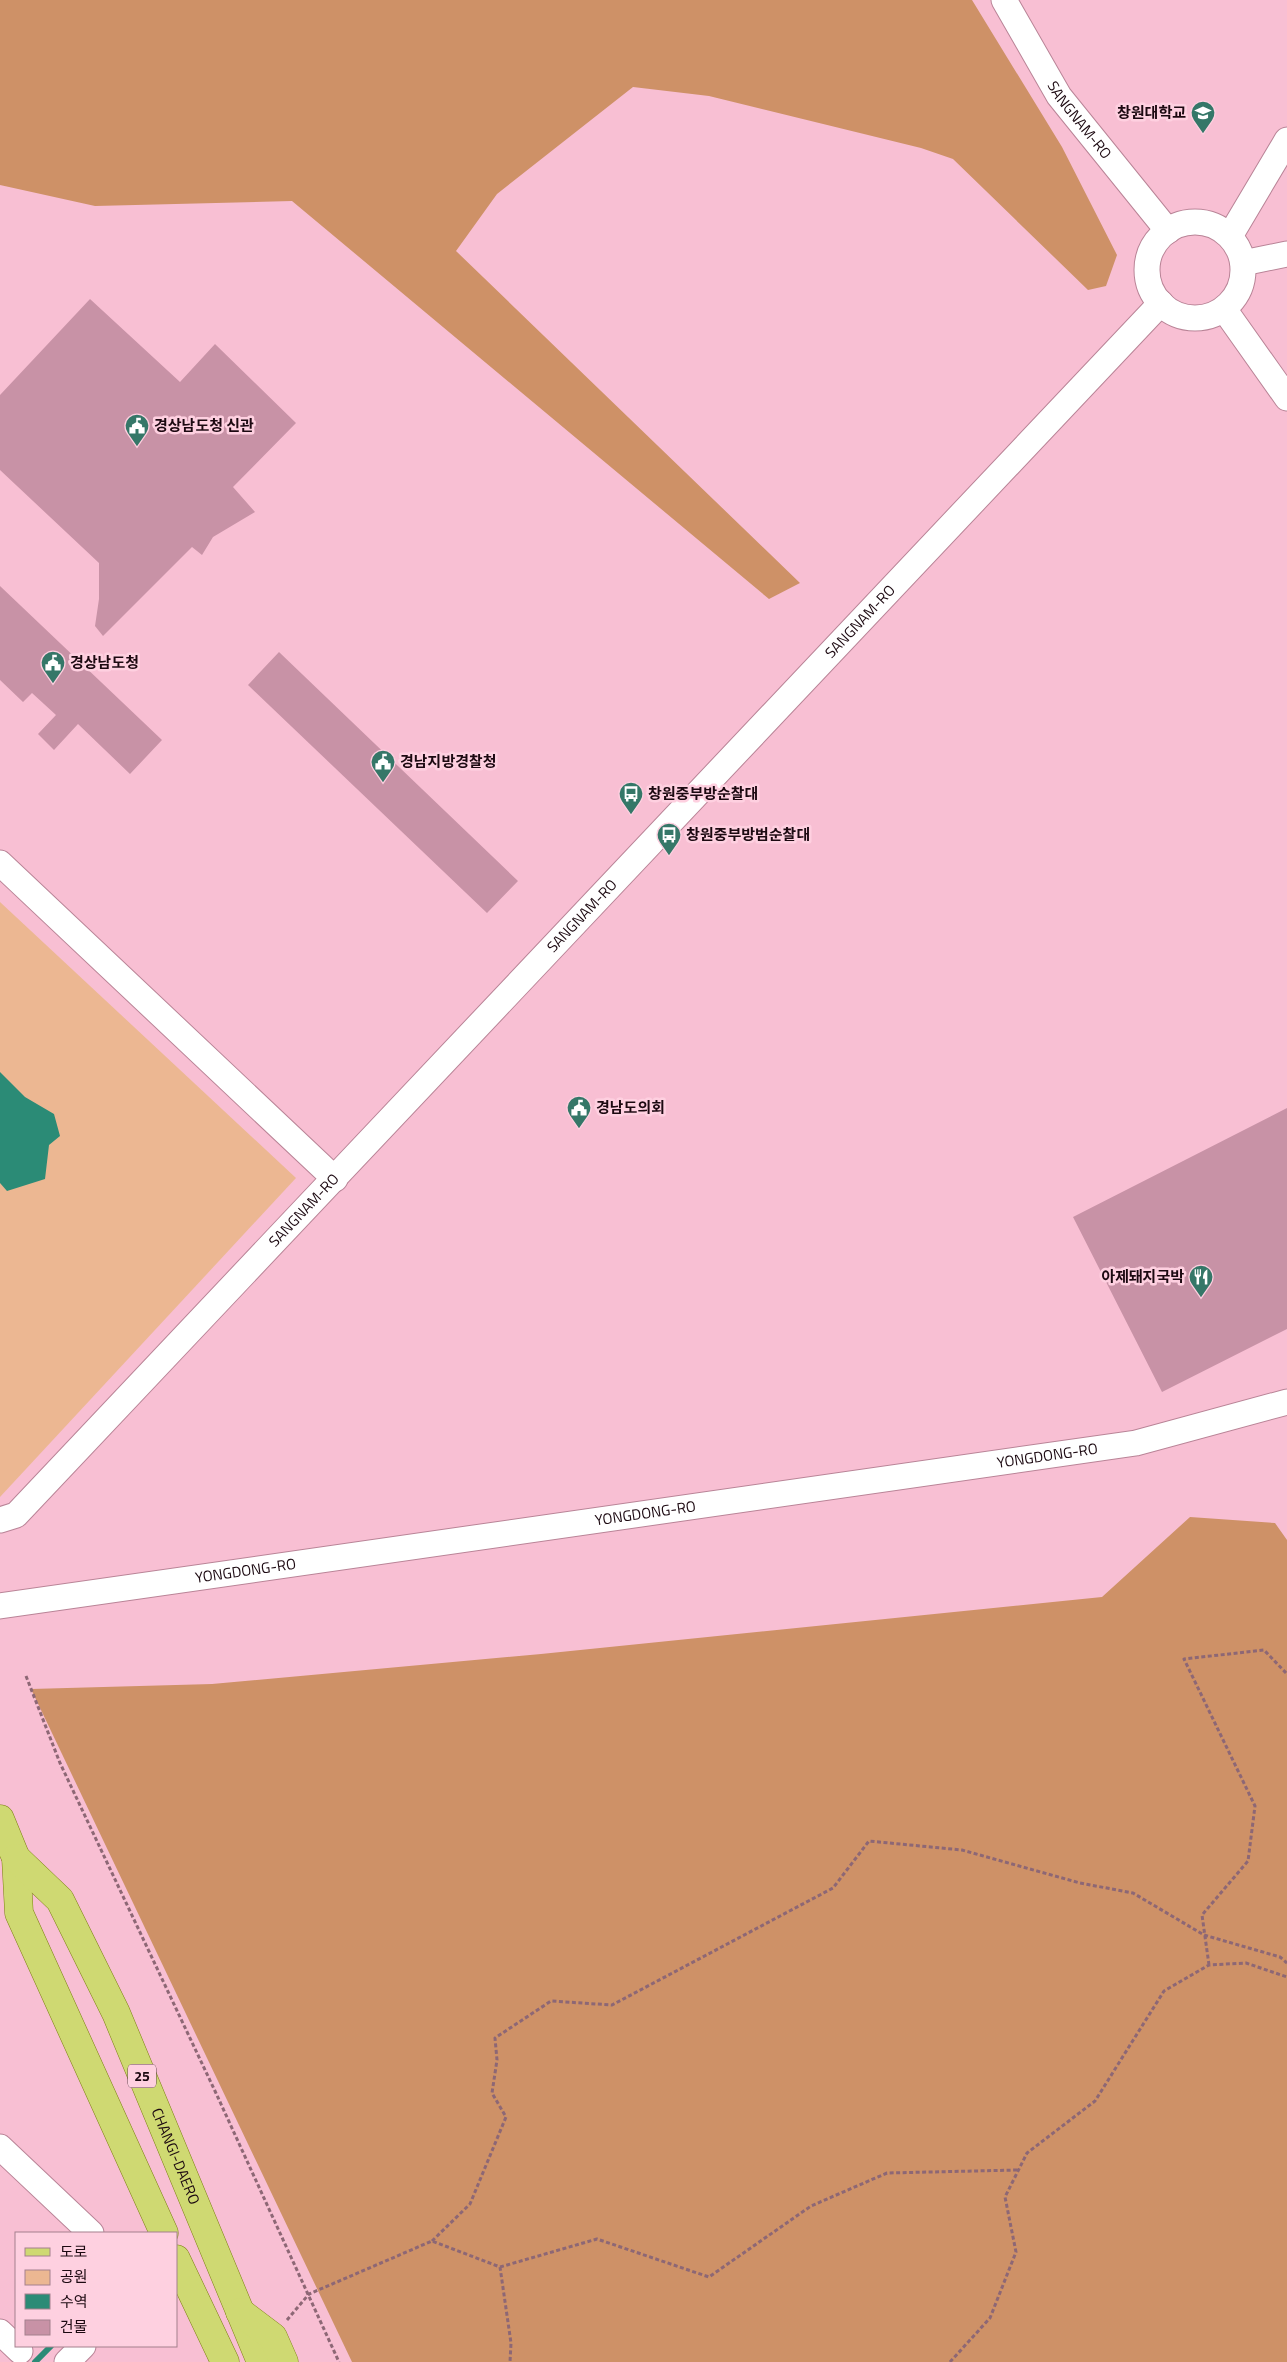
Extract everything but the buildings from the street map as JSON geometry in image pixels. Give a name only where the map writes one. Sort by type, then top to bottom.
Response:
[{"type":"main road","name":"CHANGI-DAERO","points":[[0,1819],[16,1858],[19,1913],[164,2232]]},
{"type":"main road","name":"CHANGI-DAERO","points":[[16,1858],[60,1900],[116,2014],[238,2311],[261,2362]]},
{"type":"main road","points":[[178,2263],[225,2362]]},
{"type":"main road","points":[[198,2305],[208,2362]]},
{"type":"main road","points":[[238,2311],[273,2337],[284,2362]]},
{"type":"street","name":"SANGNAM-RO","points":[[1004,0],[1059,96],[1168,231]]},
{"type":"street","points":[[1230,236],[1287,140]]},
{"type":"street","points":[[1187,222],[1203,222],[1218,227],[1230,236],[1239,248],[1243,264],[1243,279],[1238,293],[1224,308],[1214,315],[1197,319],[1181,317],[1166,309],[1154,297],[1148,281],[1147,265],[1152,249],[1160,236],[1187,222]]},
{"type":"street","points":[[1243,264],[1287,254]]},
{"type":"street","name":"SANGNAM-RO","points":[[0,1520],[16,1514],[335,1179],[1161,303]]},
{"type":"street","points":[[1224,308],[1287,398]]},
{"type":"street","points":[[0,863],[335,1179]]},
{"type":"street","name":"YONGDONG-RO","points":[[0,1606],[1136,1443],[1287,1402]]},
{"type":"street","points":[[0,2147],[90,2232]]},
{"type":"street","points":[[0,2332],[18,2353]]},
{"type":"street","points":[[67,2362],[82,2347]]},
{"type":"path","points":[[1209,1965],[1202,1916],[1248,1861],[1255,1806],[1184,1659],[1264,1650],[1287,1674]]},
{"type":"path","points":[[26,1676],[60,1763],[309,2294],[339,2362]]},
{"type":"path","points":[[273,2337],[309,2294],[432,2241],[470,2204],[506,2117],[492,2093],[497,2060],[495,2038],[551,2001],[612,2005],[638,1992],[834,1888],[869,1841],[962,1850],[1080,1883],[1133,1893],[1204,1935],[1280,1957],[1287,1963]]},
{"type":"path","points":[[950,2362],[990,2318],[1016,2252],[1006,2197],[1027,2153],[1094,2101],[1164,1991],[1209,1965],[1246,1962],[1287,1977]]},
{"type":"path","points":[[432,2241],[500,2267],[597,2239],[709,2276],[811,2206],[887,2173],[1018,2170]]},
{"type":"path","points":[[500,2267],[511,2343],[510,2362]]},
{"type":"green space","points":[[0,902],[296,1178],[0,1497]]},
{"type":"shaded area","points":[[0,0],[972,0],[1062,147],[1117,255],[1106,286],[1088,290],[953,159],[921,148],[709,96],[633,87],[497,194],[456,251],[800,583],[769,599],[292,201],[95,206],[0,185]]},
{"type":"shaded area","points":[[1190,1517],[1275,1523],[1287,1540],[1287,2362],[352,2362],[31,1689],[212,1684],[541,1654],[1102,1597]]},
{"type":"water","points":[[0,1072],[25,1097],[54,1114],[60,1136],[49,1145],[45,1179],[7,1191],[0,1183]]},
{"type":"waterway","points":[[35,2362],[50,2347]]},
{"type":"place","name":"창원대학교","points":[[1203,134]]},
{"type":"place","name":"경상남도청 신관","points":[[137,447]]},
{"type":"place","name":"경상남도청","points":[[53,684]]},
{"type":"place","name":"경남지방경찰청","points":[[383,783]]},
{"type":"place","name":"창원중부방순찰대","points":[[631,815]]},
{"type":"place","name":"창원중부방범순찰대","points":[[669,856]]},
{"type":"place","name":"경남도의회","points":[[579,1129]]},
{"type":"place","name":"아제돼지국박","points":[[1201,1298]]}]
